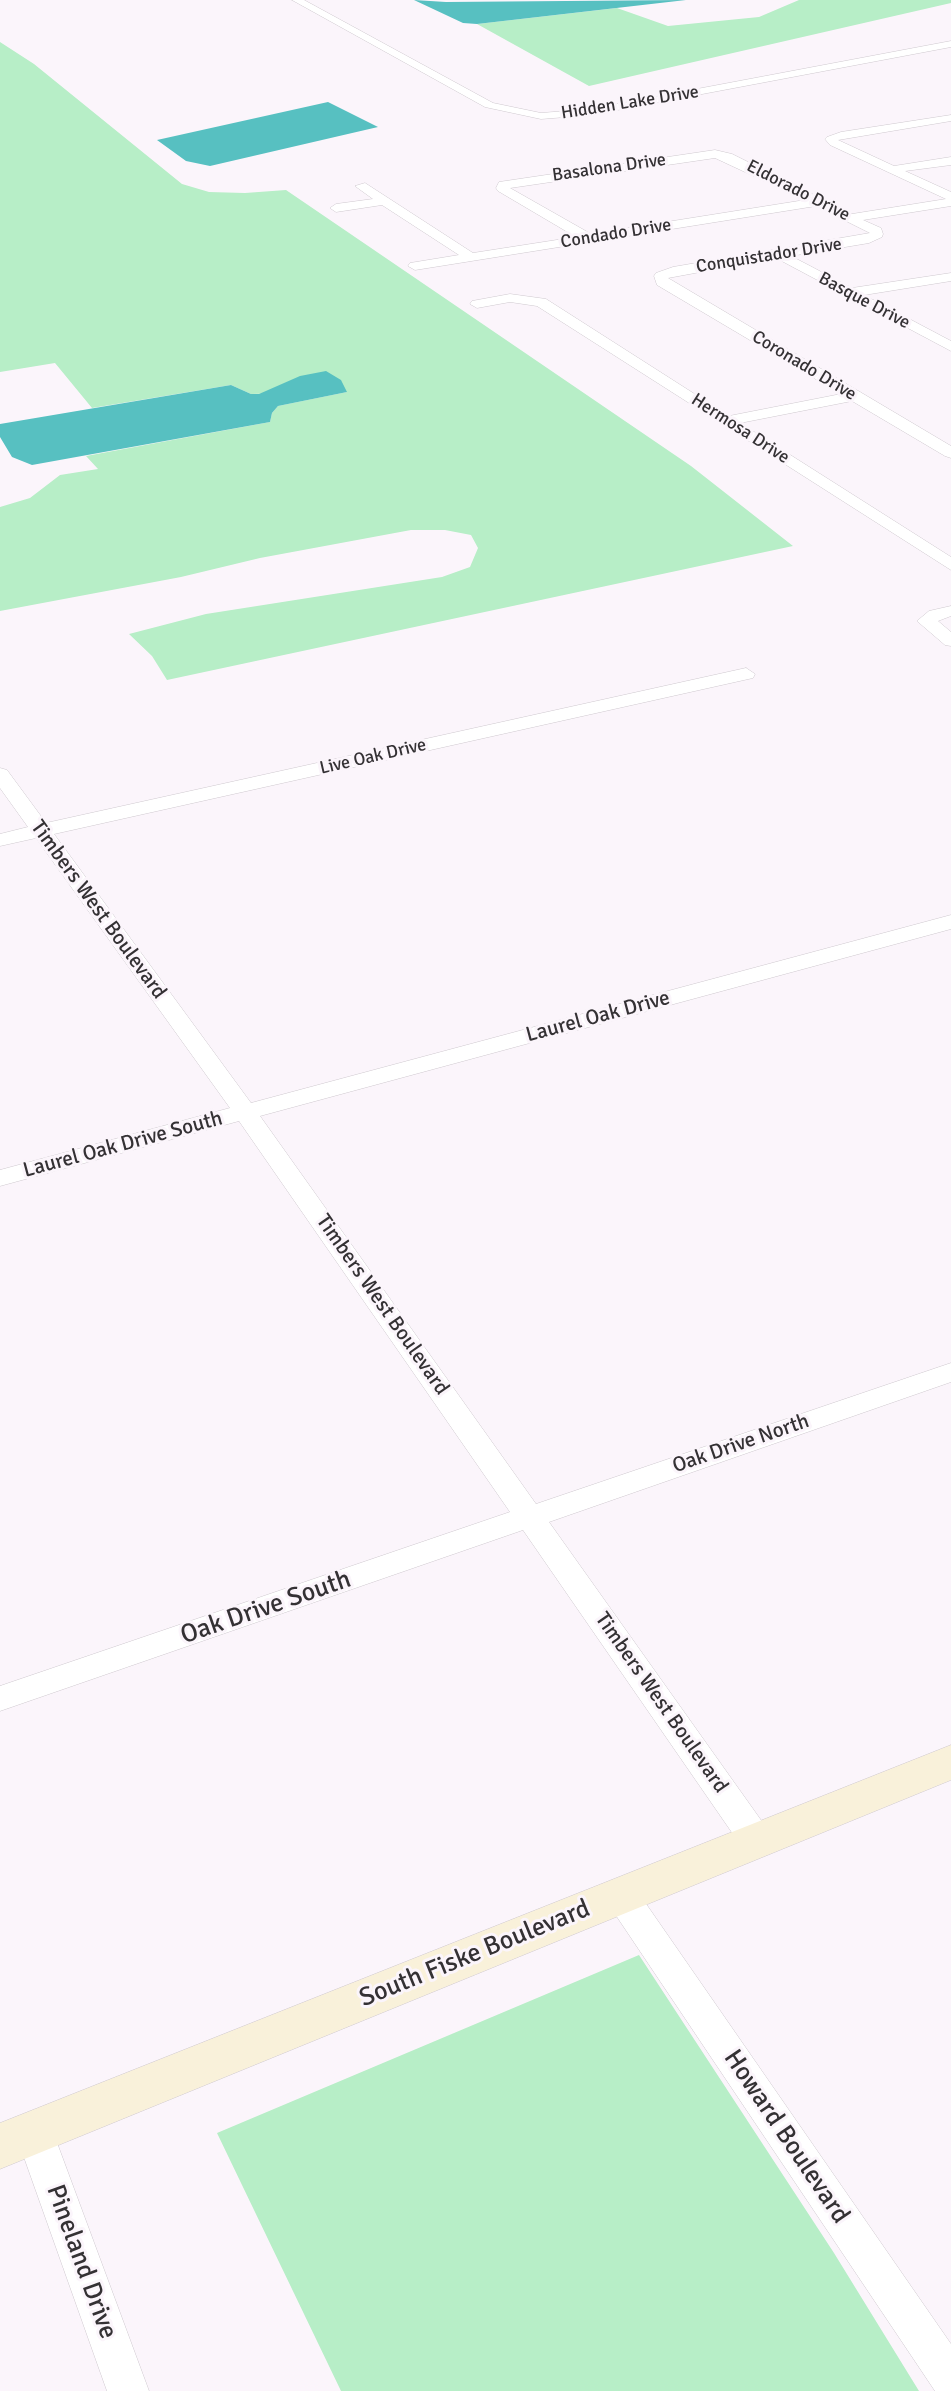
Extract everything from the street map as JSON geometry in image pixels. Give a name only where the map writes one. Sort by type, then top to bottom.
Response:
[{"type":"main road","name":"South Fiske Boulevard","points":[[17,2139],[951,1762]]},
{"type":"street","name":"Hidden Lake Drive","points":[[297,0],[489,105],[518,113],[541,116],[591,112],[951,44]]},
{"type":"street","points":[[951,118],[841,135],[831,139],[834,143],[951,197]]},
{"type":"street","name":"Basalona Drive","points":[[588,238],[502,188],[503,185],[715,154]]},
{"type":"street","name":"Eldorado Drive","points":[[715,154],[728,157],[851,218],[876,231],[877,234]]},
{"type":"street","points":[[891,170],[951,160]]},
{"type":"street","points":[[362,186],[471,257]]},
{"type":"street","points":[[336,208],[384,201]]},
{"type":"street","name":"Condado Drive","points":[[415,266],[818,202]]},
{"type":"street","points":[[851,218],[951,202]]},
{"type":"street","name":"Conquistador Drive","points":[[661,276],[673,271],[869,239],[877,234]]},
{"type":"street","name":"Basque Drive","points":[[778,254],[951,347]]},
{"type":"street","name":"Coronado Drive","points":[[661,276],[662,282],[951,453]]},
{"type":"street","points":[[849,293],[951,277]]},
{"type":"street","name":"Hermosa Drive","points":[[477,304],[510,298],[541,302],[951,565]]},
{"type":"street","points":[[726,421],[854,396]]},
{"type":"street","points":[[943,613],[926,621],[951,641]]},
{"type":"street","name":"Live Oak Drive","points":[[0,840],[746,674]]},
{"type":"street","name":"Timbers West Boulevard","points":[[0,774],[245,1112],[531,1516],[756,1840]]},
{"type":"street","name":"Laurel Oak Drive","points":[[245,1112],[951,922]]},
{"type":"street","name":"Laurel Oak Drive South","points":[[0,1178],[245,1112]]},
{"type":"street","name":"Oak Drive North","points":[[531,1516],[951,1372]]},
{"type":"street","name":"Oak Drive South","points":[[0,1699],[531,1516]]},
{"type":"street","name":"Howard Boulevard","points":[[621,1895],[951,2379]]},
{"type":"street","name":"Pineland Drive","points":[[17,2139],[128,2391]]},
{"type":"green space","points":[[799,0],[951,0],[951,3],[589,86],[477,24],[617,8],[668,26],[759,17]]},
{"type":"green space","points":[[0,42],[34,64],[182,184],[209,192],[245,193],[286,190],[691,466],[793,546],[167,680],[152,656],[129,634],[206,614],[442,577],[470,567],[478,548],[471,535],[445,530],[411,530],[0,611],[0,507],[30,498],[60,475],[98,469],[86,456],[270,422],[272,413],[278,406],[347,392],[251,394],[231,385],[92,408],[55,363],[0,372]]},
{"type":"green space","points":[[639,1955],[834,2253],[919,2391],[341,2391],[217,2133]]},
{"type":"water","points":[[414,0],[446,2],[686,0],[477,24],[463,23]]},
{"type":"water","points":[[328,102],[378,127],[210,166],[186,161],[157,140]]},
{"type":"water","points":[[326,371],[341,380],[347,392],[278,406],[272,413],[270,422],[32,465],[12,457],[0,437],[0,424],[231,385],[251,394],[259,394],[300,376]]}]
